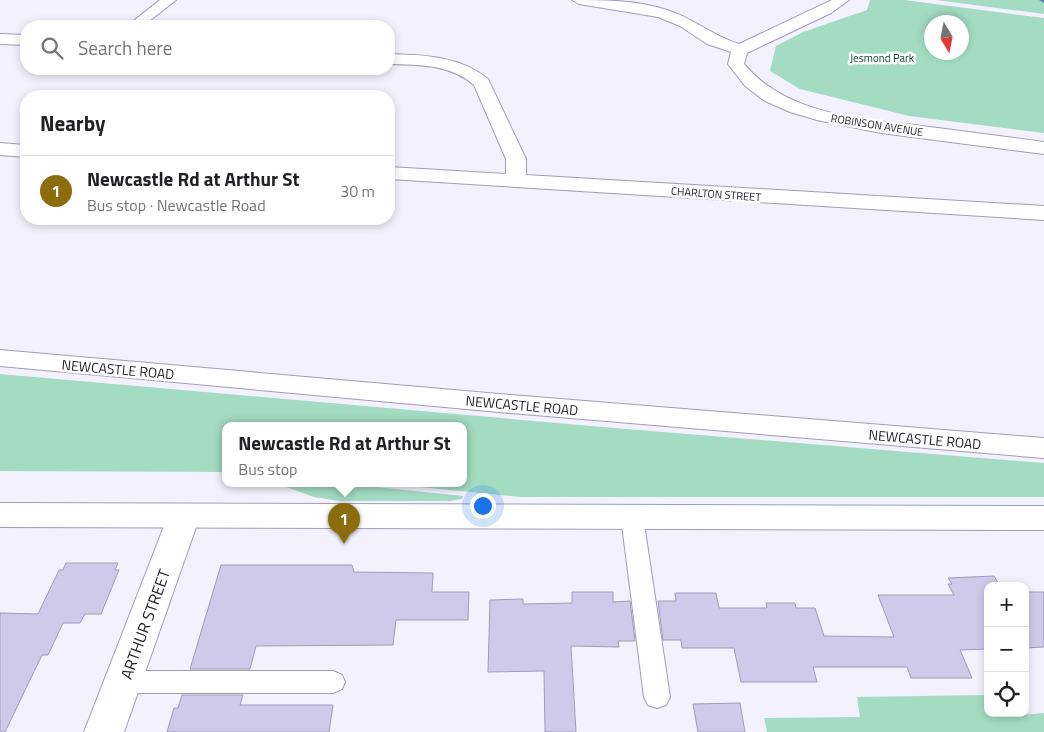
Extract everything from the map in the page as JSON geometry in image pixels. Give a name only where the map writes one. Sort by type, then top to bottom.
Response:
[{"type":"main road","points":[[142,20],[169,0]]},
{"type":"main road","points":[[578,0],[662,13],[680,21],[713,41],[740,50],[826,10],[842,0]]},
{"type":"main road","points":[[0,39],[20,40]]},
{"type":"main road","name":"ROBINSON AVENUE","points":[[740,50],[736,64],[741,73],[752,83],[779,101],[814,114],[856,124],[1044,148]]},
{"type":"main road","points":[[395,59],[460,68],[482,83],[516,159],[516,181]]},
{"type":"main road","points":[[0,149],[20,151]]},
{"type":"main road","name":"CHARLTON STREET","points":[[395,173],[1003,212],[1044,213]]},
{"type":"main road","name":"NEWCASTLE ROAD","points":[[0,358],[509,404],[1044,448]]},
{"type":"main road","points":[[0,515],[1044,518]]},
{"type":"main road","name":"ARTHUR STREET","points":[[104,732],[184,516]]},
{"type":"lane","points":[[632,518],[657,697]]},
{"type":"lane","points":[[124,682],[333,682]]},
{"type":"green space","name":"Jesmond Park","points":[[870,0],[904,0],[1044,18],[1044,133],[909,116],[800,89],[770,71],[776,46],[803,32],[867,10]]},
{"type":"green space","points":[[936,0],[1044,0],[1044,14]]},
{"type":"green space","points":[[0,374],[614,428],[1044,463],[1044,497],[521,497],[420,487],[467,487],[467,422],[222,422],[222,472],[0,471]]},
{"type":"green space","points":[[286,487],[376,487],[463,496],[462,499],[449,501],[339,501],[314,497]]},
{"type":"green space","points":[[984,695],[984,717],[1029,717],[1029,714],[1044,713],[1044,732],[767,732],[764,718],[860,717],[857,697]]},
{"type":"building","points":[[66,563],[118,563],[115,570],[119,570],[101,614],[85,614],[80,623],[63,623],[48,655],[42,655],[5,732],[0,732],[0,613],[38,614],[59,570],[63,570]]},
{"type":"building","points":[[221,565],[352,565],[354,572],[433,573],[432,592],[469,592],[468,620],[396,620],[393,645],[256,646],[250,669],[190,669]]},
{"type":"building","points":[[994,576],[998,582],[984,582],[984,649],[960,650],[972,678],[911,678],[907,667],[813,667],[817,682],[741,682],[734,648],[682,648],[681,640],[663,640],[658,601],[676,601],[675,593],[716,593],[719,608],[767,608],[766,603],[795,603],[796,608],[815,608],[824,636],[894,637],[878,595],[954,595],[948,584],[952,584],[948,578]]},
{"type":"building","points":[[572,592],[613,592],[613,602],[630,601],[635,641],[618,641],[619,647],[571,646],[576,732],[545,732],[544,671],[488,672],[490,600],[523,599],[523,604],[572,603]]},
{"type":"building","points":[[1029,592],[1044,592],[1044,647],[1029,648]]},
{"type":"building","points":[[182,695],[243,695],[240,705],[333,705],[329,732],[167,732],[174,708],[178,708]]},
{"type":"building","points":[[740,703],[745,732],[698,732],[693,704]]},
{"type":"place","name":"Newcastle Rd at Arthur St","points":[[344,544]]}]
